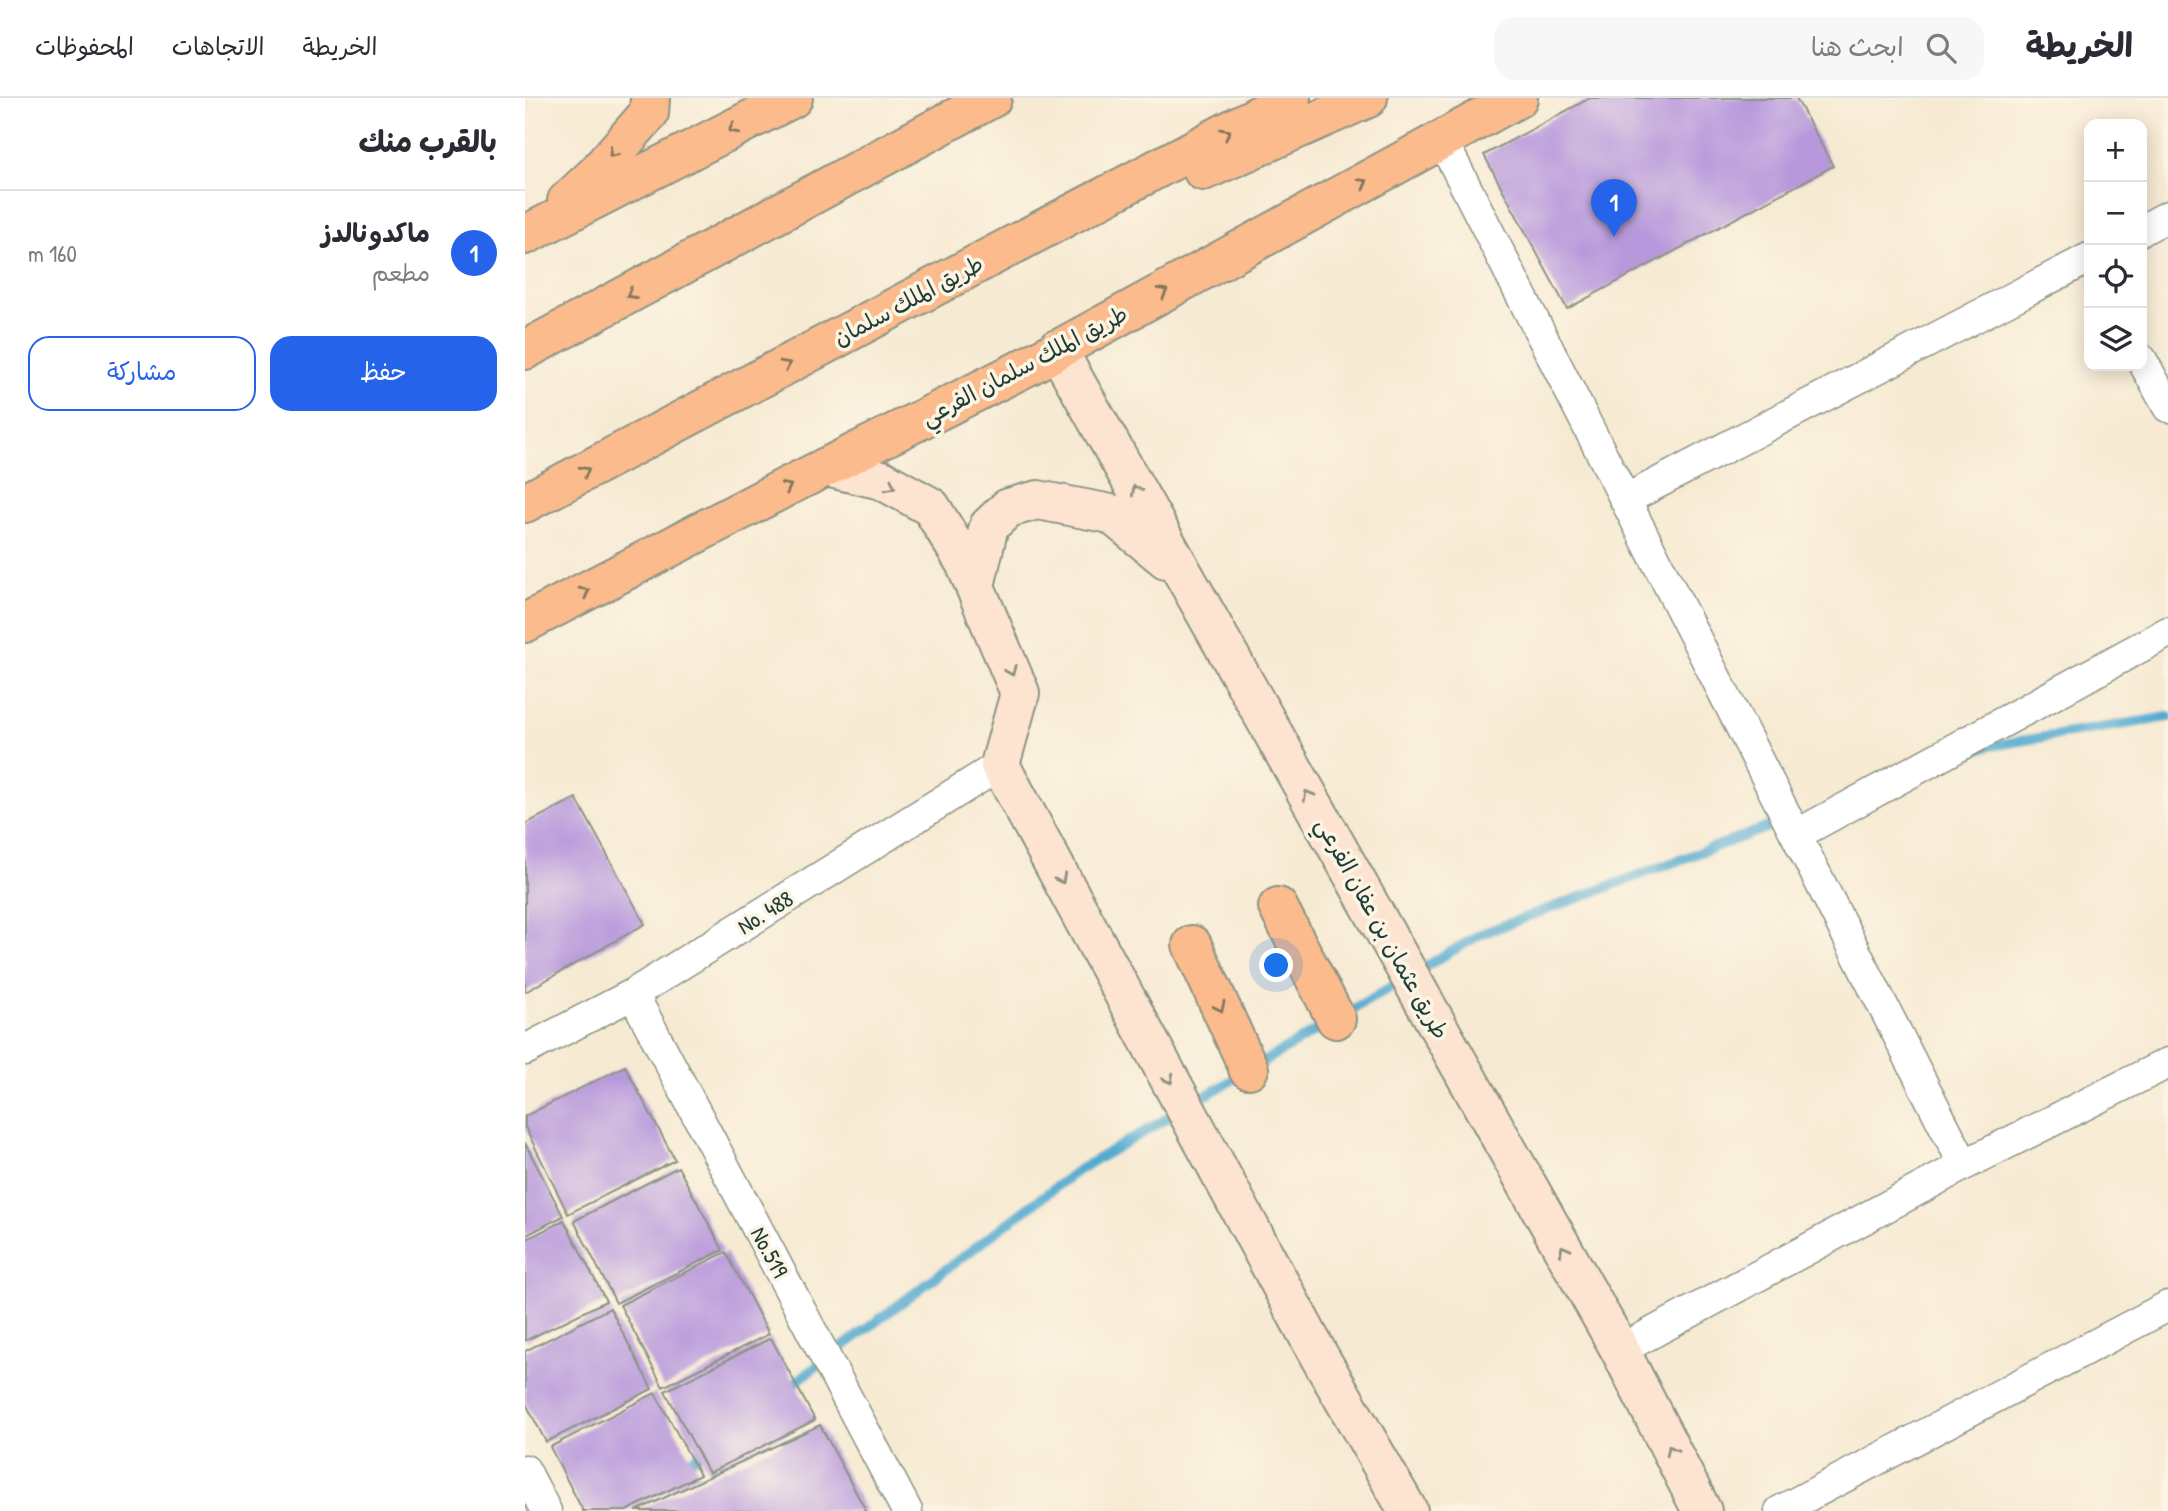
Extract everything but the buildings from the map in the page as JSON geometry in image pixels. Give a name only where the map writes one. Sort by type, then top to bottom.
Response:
[{"type":"main road","points":[[532,232],[596,174],[649,113],[650,98]]},
{"type":"main road","points":[[532,232],[793,98]]},
{"type":"main road","points":[[671,273],[961,98]]},
{"type":"main road","points":[[525,351],[992,98]]},
{"type":"main road","name":"طريق الملك سلمان","points":[[525,503],[1291,98]]},
{"type":"main road","points":[[901,304],[1368,98]]},
{"type":"main road","name":"طريق الملك سلمان الفرعي","points":[[525,623],[1028,366],[1518,98]]},
{"type":"main road","name":"طريق عثمان بن عفان الفرعي","points":[[1057,349],[1620,1350],[1702,1511]]},
{"type":"main road","points":[[826,467],[882,480],[931,507],[965,563],[1020,692],[1000,765],[1318,1354],[1408,1511]]},
{"type":"main road","points":[[975,586],[989,526],[1008,508],[1038,500],[1111,514],[1181,571]]},
{"type":"main road","points":[[1278,906],[1336,1019]]},
{"type":"main road","points":[[1192,945],[1248,1069]]},
{"type":"street","points":[[1443,140],[1964,1165]]},
{"type":"street","points":[[2147,227],[2168,216]]},
{"type":"street","points":[[1625,500],[2084,263]]},
{"type":"street","points":[[2147,369],[2168,407]]},
{"type":"street","points":[[1796,835],[2168,632]]},
{"type":"street","name":"No. 488","points":[[525,1050],[633,993],[1000,765]]},
{"type":"street","name":"No.519","points":[[633,993],[907,1511]]},
{"type":"street","points":[[1620,1350],[1964,1165],[2168,1063]]},
{"type":"street","points":[[1780,1511],[2168,1306]]},
{"type":"street","points":[[526,1474],[546,1511]]},
{"type":"waterway","points":[[1980,749],[2168,717]]},
{"type":"waterway","points":[[785,1390],[1077,1171],[1481,934],[1787,820]]},
{"type":"waterway","points":[[682,1467],[711,1445]]},
{"type":"place","name":"ماكدونالدز","points":[[1614,237]]}]
